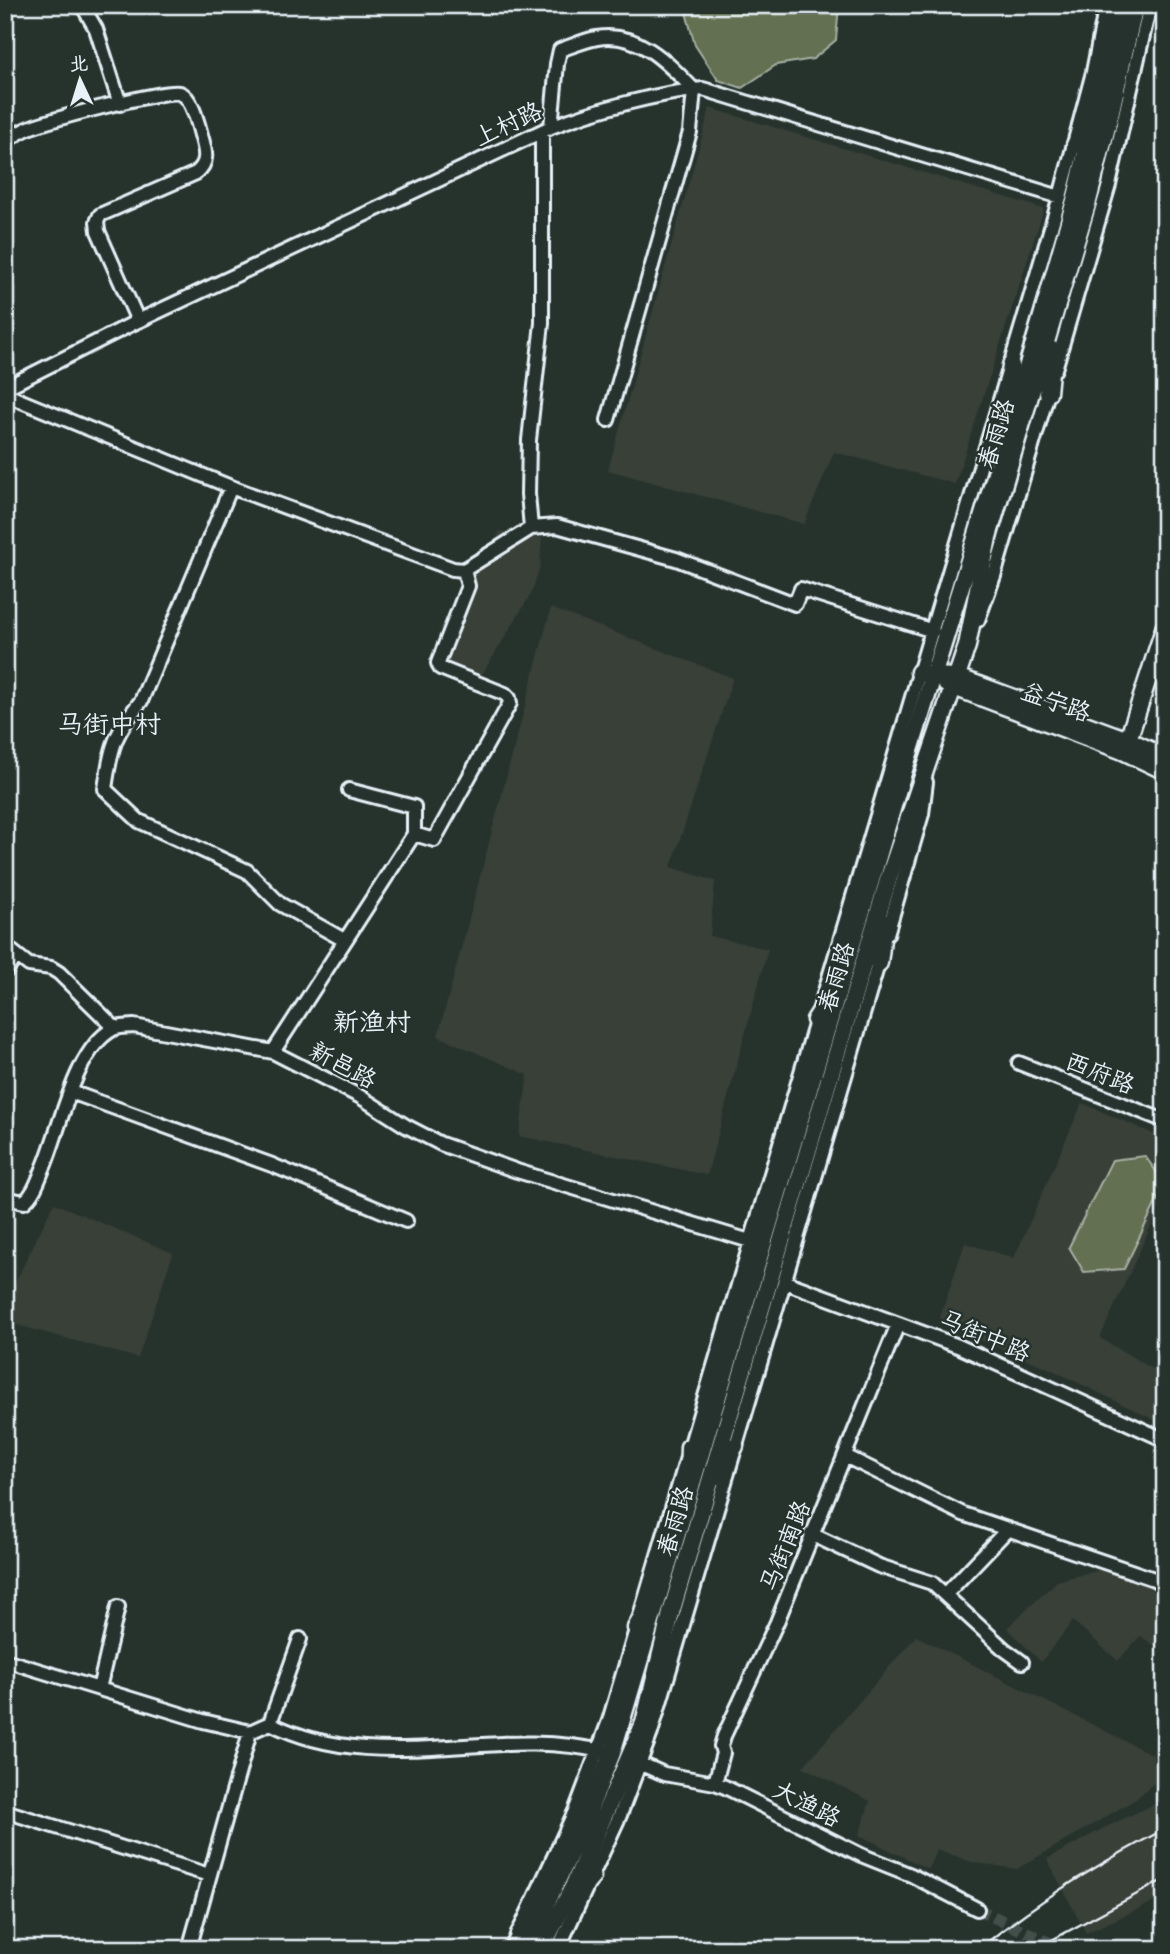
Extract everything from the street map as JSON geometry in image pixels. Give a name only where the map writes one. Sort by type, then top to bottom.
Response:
[{"type":"main road","name":"春雨路","points":[[518,1944],[562,1873],[667,1571],[843,975],[926,674],[1003,451],[1052,282],[1097,110],[1120,5]]},
{"type":"main road","name":"春雨路","points":[[541,1949],[635,1761],[671,1613],[889,877],[967,646],[988,537],[1055,315],[1110,115],[1135,5]]},
{"type":"main road","points":[[1075,145],[1097,110]]},
{"type":"main road","points":[[1048,393],[1055,315]]},
{"type":"main road","points":[[1003,451],[1011,365]]},
{"type":"main road","points":[[1128,740],[1165,626]]},
{"type":"main road","name":"益宁路","points":[[926,674],[1128,740],[1165,757]]},
{"type":"main road","name":"益宁路","points":[[955,683],[1123,751],[1165,771]]},
{"type":"main road","points":[[879,962],[889,877]]},
{"type":"main road","points":[[816,1020],[843,975]]},
{"type":"main road","points":[[704,1502],[735,1446]]},
{"type":"main road","points":[[687,1502],[689,1447]]},
{"type":"main road","points":[[636,1628],[667,1571]]},
{"type":"main road","points":[[651,1733],[660,1664]]},
{"type":"main road","points":[[559,1915],[592,1877]]},
{"type":"street","points":[[82,5],[96,29],[120,103]]},
{"type":"street","points":[[518,1944],[576,1809],[605,1752],[636,1628],[750,1241],[816,1020],[926,674],[933,631],[1075,145],[1106,5]]},
{"type":"street","points":[[967,646],[994,576],[1109,185],[1150,5]]},
{"type":"street","points":[[531,528],[528,494],[529,440],[542,323],[546,129],[557,64],[560,50],[595,38],[622,36],[651,49],[694,90],[690,132],[608,420]]},
{"type":"street","name":"上村路","points":[[5,390],[138,321],[546,129],[579,116],[694,90],[703,89],[1060,197]]},
{"type":"street","points":[[5,141],[31,127],[120,103],[169,93],[180,93],[187,97],[207,158],[203,167],[196,173],[100,215],[97,222],[98,231],[138,321]]},
{"type":"street","points":[[5,390],[14,398],[231,487],[453,569],[464,570],[531,528],[557,526],[676,559],[795,604],[801,589],[933,631]]},
{"type":"street","points":[[231,487],[141,701],[120,727],[110,753],[104,789],[139,821],[247,871],[280,904],[344,940]]},
{"type":"street","points":[[414,834],[434,840],[510,703],[505,694],[440,668],[438,663],[468,586],[464,570]]},
{"type":"street","points":[[558,1949],[592,1877],[635,1761],[651,1733],[922,814],[928,764]]},
{"type":"street","points":[[274,1052],[414,834],[414,807],[348,790]]},
{"type":"street","points":[[5,946],[30,965],[51,968],[59,973],[115,1028],[94,1047],[84,1062],[31,1197],[24,1202],[5,1198]]},
{"type":"street","points":[[5,972],[17,956]]},
{"type":"street","name":"新邑路","points":[[115,1028],[134,1026],[274,1052],[359,1096],[440,1144],[517,1171],[750,1241]]},
{"type":"street","name":"西府路","points":[[1019,1063],[1165,1121]]},
{"type":"street","points":[[71,1092],[272,1165],[407,1221]]},
{"type":"street","name":"马街中路","points":[[785,1282],[958,1346],[1163,1435]]},
{"type":"street","name":"马街南路","points":[[715,1783],[723,1753],[721,1746],[724,1736],[777,1622],[898,1324]]},
{"type":"street","points":[[845,1455],[963,1514],[1165,1585]]},
{"type":"street","points":[[945,1595],[1008,1529]]},
{"type":"street","points":[[811,1534],[879,1566],[932,1583],[1004,1649],[1022,1662]]},
{"type":"street","points":[[99,1689],[118,1607]]},
{"type":"street","points":[[5,1660],[203,1721],[250,1732],[271,1723],[300,1639]]},
{"type":"street","name":"大渔路","points":[[271,1723],[296,1736],[342,1746],[383,1750],[561,1743],[605,1752],[664,1774],[715,1783],[977,1909]]},
{"type":"street","points":[[189,1949],[250,1732]]},
{"type":"street","points":[[5,1811],[209,1875]]},
{"type":"shaded area","points":[[710,108],[1044,209],[955,484],[834,452],[804,524],[608,470]]},
{"type":"shaded area","points":[[500,531],[542,538],[540,567],[531,594],[477,683],[430,669],[472,561],[491,551]]},
{"type":"shaded area","points":[[551,608],[733,678],[671,867],[715,881],[710,936],[768,949],[707,1175],[519,1136],[528,1075],[438,1036]]},
{"type":"shaded area","points":[[1082,1103],[1165,1139],[1165,1195],[1100,1338],[1165,1376],[1165,1425],[1044,1366],[938,1323],[965,1243],[1014,1258]]},
{"type":"shaded area","points":[[54,1203],[173,1253],[138,1358],[17,1325],[9,1295]]},
{"type":"shaded area","points":[[1108,1568],[1165,1589],[1165,1652],[1140,1636],[1118,1661],[1073,1621],[1041,1662],[1007,1628],[1057,1581]]},
{"type":"shaded area","points":[[916,1636],[1165,1761],[1165,1773],[1136,1799],[1017,1869],[971,1862],[937,1849],[928,1869],[859,1835],[870,1801],[803,1767]]},
{"type":"shaded area","points":[[1165,1799],[1165,1897],[1086,1933],[1047,1859]]},
{"type":"green space","points":[[684,5],[839,5],[836,40],[813,59],[776,65],[742,88],[718,80],[695,45]]},
{"type":"green space","points":[[1145,1156],[1165,1184],[1124,1269],[1084,1272],[1069,1247],[1112,1160]]},
{"type":"tunnel","points":[[977,1909],[1062,1949]]},
{"type":"railway","points":[[979,1949],[1069,1884],[1165,1829]]},
{"type":"railway","points":[[1035,1949],[1165,1879]]},
{"type":"district","name":"马街中村","points":[[109,724]]},
{"type":"district","name":"新渔村","points":[[372,1022]]}]
